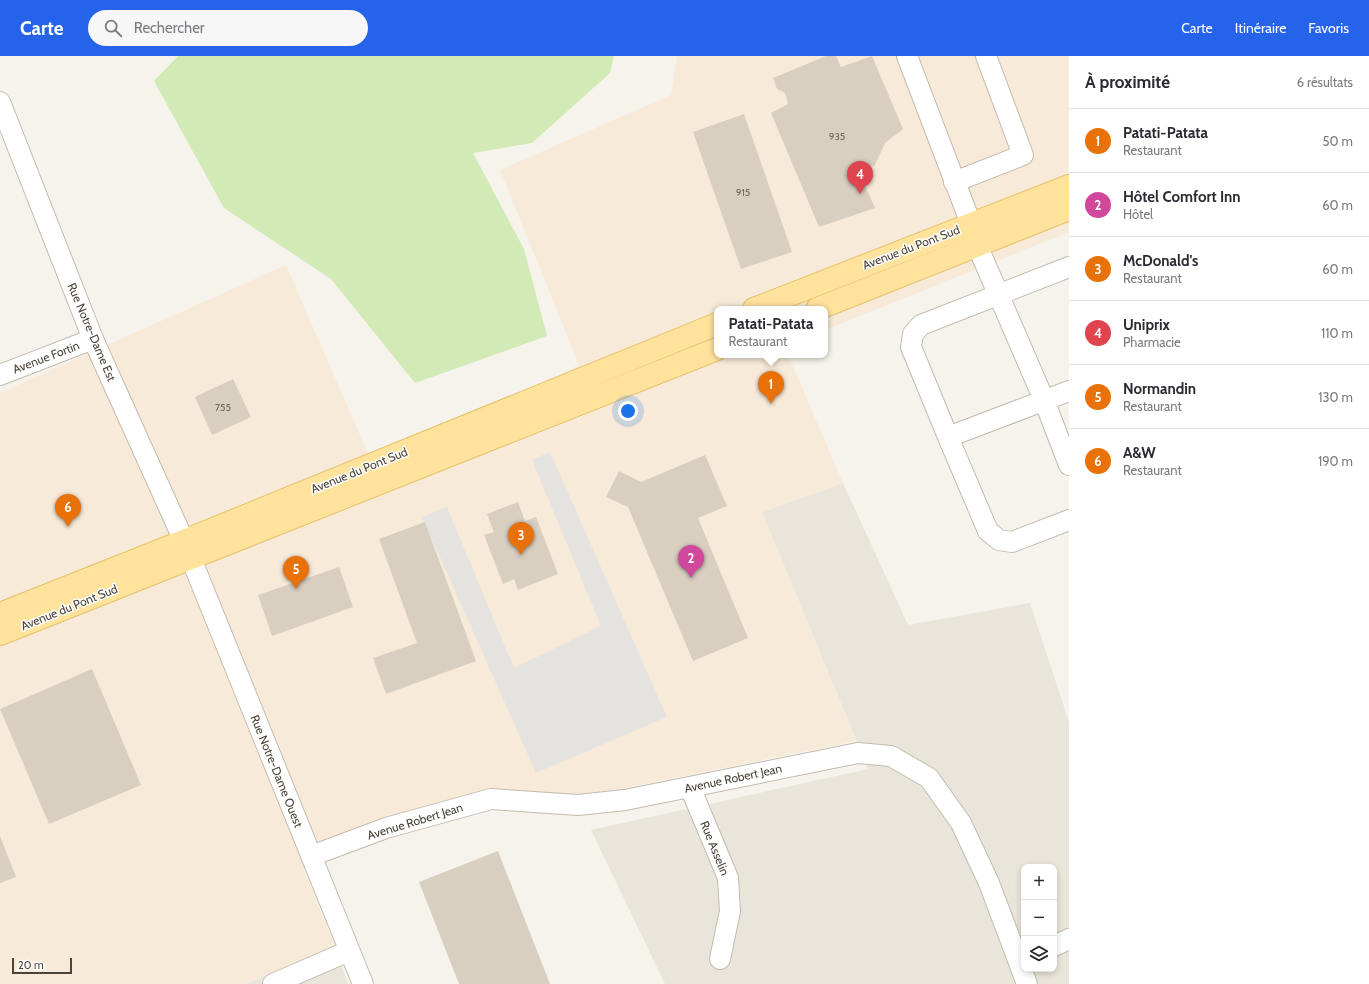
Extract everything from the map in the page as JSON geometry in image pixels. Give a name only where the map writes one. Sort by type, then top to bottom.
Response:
[{"type":"main road","name":"Avenue du Pont Sud","points":[[762,306],[1069,186]]},
{"type":"main road","name":"Avenue du Pont Sud","points":[[824,306],[1069,209]]},
{"type":"main road","name":"Avenue du Pont Sud","points":[[0,634],[187,550],[714,325]]},
{"type":"main road","name":"Avenue du Pont Sud","points":[[0,614],[187,550],[714,350]]},
{"type":"street","points":[[907,56],[971,224],[977,245],[1044,400],[1069,465]]},
{"type":"street","points":[[954,182],[1023,155],[986,56]]},
{"type":"street","name":"Rue Notre-Dame Est","points":[[0,102],[93,339],[187,550]]},
{"type":"street","points":[[1069,266],[921,325],[913,334],[911,347],[988,531],[999,540],[1012,542],[1069,520]]},
{"type":"street","name":"Avenue Fortin","points":[[0,375],[93,339]]},
{"type":"street","points":[[948,437],[1069,391]]},
{"type":"street","name":"Rue Notre-Dame Ouest","points":[[187,550],[363,984]]},
{"type":"street","name":"Avenue Robert Jean","points":[[311,856],[386,828],[491,799],[578,805],[625,800],[858,753],[891,756],[929,778],[962,823],[1021,960]]},
{"type":"street","name":"Rue Asselin","points":[[690,787],[728,878],[730,911],[720,959]]},
{"type":"street","points":[[1057,945],[1069,939]]},
{"type":"street","points":[[273,984],[349,951]]},
{"type":"street","name":"Avenue Robert Jean","points":[[1024,972],[1027,984]]},
{"type":"shaded area","points":[[677,56],[1069,56],[1069,232],[828,329],[828,306],[714,306],[714,358],[789,358],[843,483],[762,512],[856,741],[585,796],[501,789],[303,868],[335,947],[245,984],[0,984],[0,393],[286,265],[373,465],[579,365],[500,170],[671,95]]},
{"type":"shaded area","points":[[550,452],[667,717],[536,773],[422,517],[447,507],[514,668],[601,626],[532,460]]},
{"type":"shaded area","points":[[843,483],[908,625],[1030,603],[1069,722],[1069,984],[665,984],[591,830],[868,769],[762,512]]},
{"type":"shaded area","points":[[335,947],[348,984],[245,984]]},
{"type":"green space","points":[[178,56],[614,56],[610,73],[532,143],[473,153],[524,249],[547,336],[415,383],[331,279],[224,208],[154,81]]},
{"type":"building","points":[[826,56],[836,56],[841,67],[872,56],[903,129],[885,143],[875,165],[859,173],[875,208],[819,227],[771,113],[788,104],[785,93],[777,89],[773,78]]},
{"type":"building","points":[[744,114],[792,252],[741,269],[693,132]]},
{"type":"building","points":[[233,379],[251,417],[212,435],[195,397]]},
{"type":"building","points":[[705,455],[727,506],[698,518],[748,638],[693,661],[628,507],[606,497],[619,471],[641,482]]},
{"type":"building","points":[[518,502],[525,521],[536,517],[558,574],[518,590],[514,579],[503,584],[484,535],[494,532],[487,514]]},
{"type":"building","points":[[425,522],[476,661],[386,694],[373,658],[417,643],[379,539]]},
{"type":"building","points":[[339,567],[353,607],[272,636],[258,595]]},
{"type":"building","points":[[92,669],[141,785],[49,824],[0,709]]},
{"type":"building","points":[[0,836],[16,877],[0,883]]},
{"type":"building","points":[[498,851],[550,984],[459,984],[419,882]]},
{"type":"place","name":"Uniprix","points":[[860,194]]},
{"type":"place","name":"Patati-Patata","points":[[771,404]]},
{"type":"place","name":"A&W","points":[[68,527]]},
{"type":"place","name":"McDonald's","points":[[521,555]]},
{"type":"place","name":"Hôtel Comfort Inn","points":[[691,578]]},
{"type":"place","name":"Normandin","points":[[296,589]]}]
